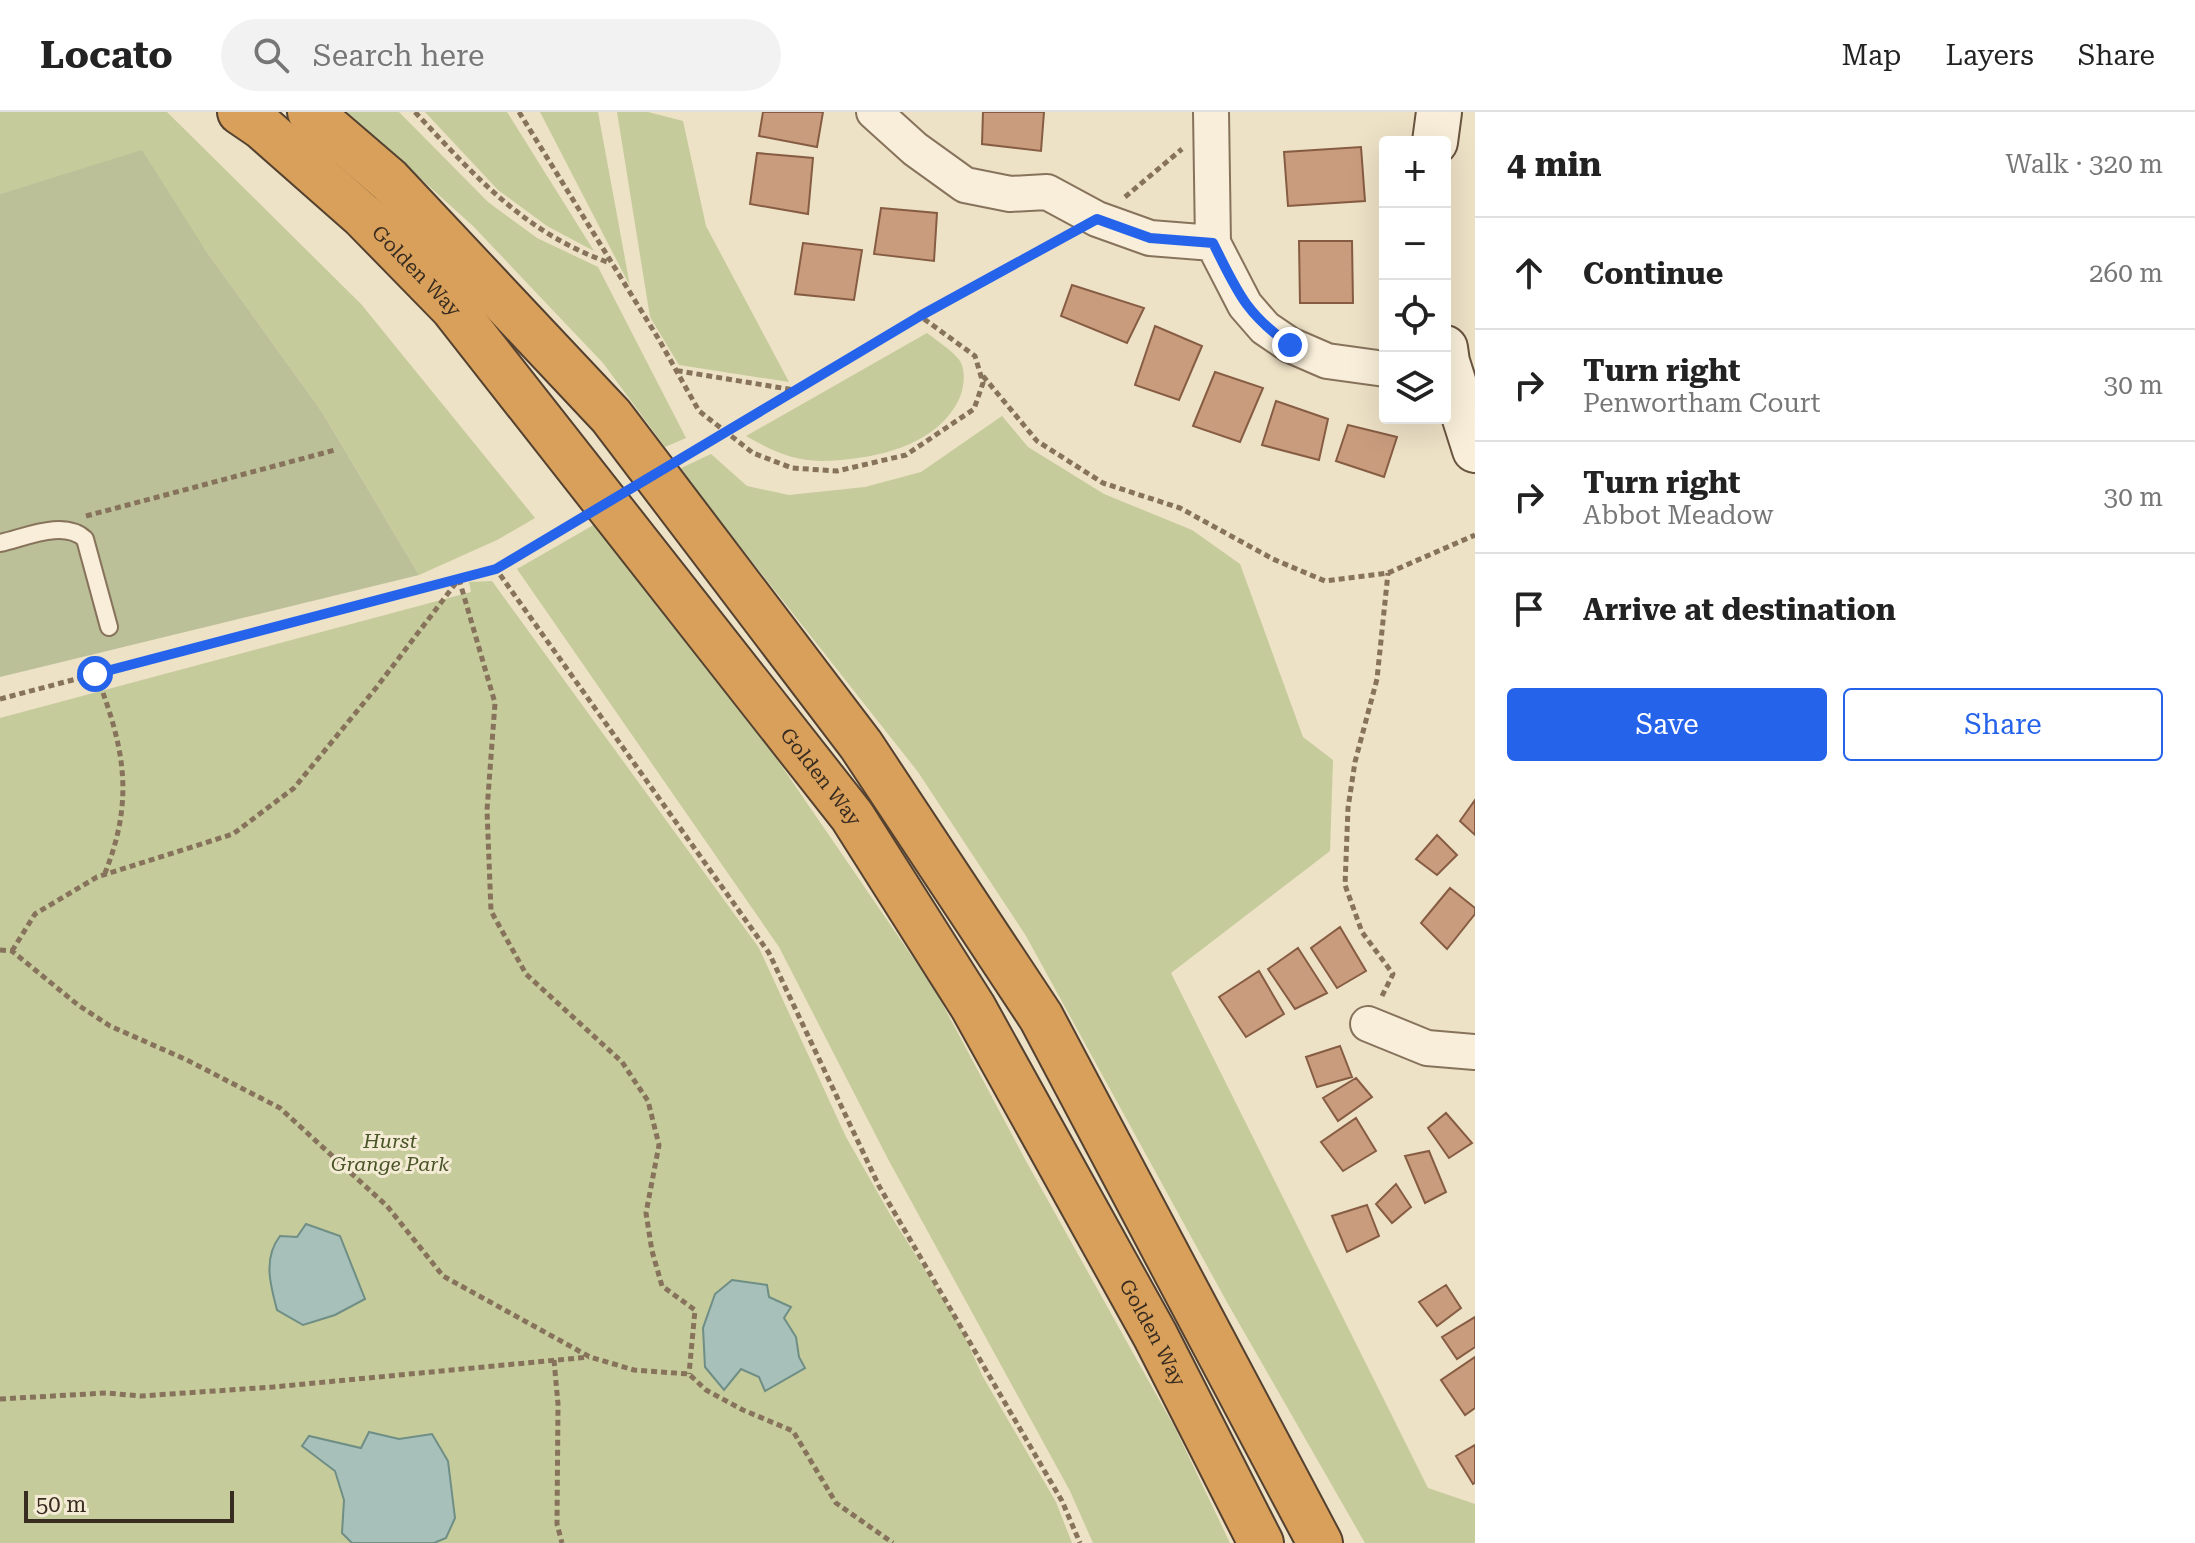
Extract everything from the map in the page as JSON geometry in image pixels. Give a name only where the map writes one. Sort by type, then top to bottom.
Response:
[{"type":"highway","name":"Golden Way","points":[[240,112],[262,127],[363,216],[452,307],[852,816],[973,1007],[1147,1321],[1261,1543]]},
{"type":"highway","points":[[310,112],[389,180],[611,416],[861,745],[1041,1017],[1294,1495],[1323,1543]]},
{"type":"street","points":[[874,112],[915,149],[965,185],[1010,194],[1047,192],[1097,219],[1150,238],[1213,243]]},
{"type":"street","points":[[1436,136],[1439,112]]},
{"type":"street","points":[[1212,118],[1213,243],[1245,305],[1265,328],[1290,345],[1327,361],[1379,368]]},
{"type":"street","points":[[1451,373],[1475,450]]},
{"type":"street","points":[[1368,1024],[1427,1048],[1475,1052]]},
{"type":"lane","points":[[0,543],[60,529],[72,531],[85,539],[109,627]]},
{"type":"path","points":[[415,112],[498,199],[545,233],[587,255],[611,263]]},
{"type":"path","points":[[519,112],[658,338],[673,370],[699,411],[753,453],[792,468],[837,471],[906,455],[974,409],[983,383],[975,356],[920,316]]},
{"type":"path","points":[[0,699],[496,569],[920,316],[1097,219],[1212,118]]},
{"type":"path","points":[[673,370],[794,390]]},
{"type":"path","points":[[979,373],[1037,441],[1103,483],[1180,508],[1273,559],[1325,581],[1388,573],[1475,535]]},
{"type":"path","points":[[72,531],[87,515],[335,450]]},
{"type":"path","points":[[496,569],[769,953],[879,1186],[1062,1501],[1080,1543]]},
{"type":"path","points":[[1368,1024],[1393,974],[1362,932],[1345,885],[1345,869],[1348,808],[1355,762],[1377,679],[1388,573]]},
{"type":"path","points":[[12,951],[35,914],[105,874],[233,834],[294,788],[459,579]]},
{"type":"path","points":[[459,579],[495,703],[487,810],[491,911],[526,974],[622,1062],[648,1101],[659,1145],[646,1213],[662,1286],[695,1310],[689,1374]]},
{"type":"path","points":[[95,674],[114,721],[122,759],[123,805],[116,846],[105,874]]},
{"type":"path","points":[[0,950],[12,951],[78,1005],[110,1026],[187,1060],[280,1108],[387,1206],[443,1276],[590,1357],[634,1370],[689,1374],[706,1390],[793,1431],[836,1503],[893,1543]]},
{"type":"path","points":[[0,1399],[106,1393],[141,1396],[185,1393],[590,1357]]},
{"type":"path","points":[[554,1360],[558,1404],[557,1524],[562,1543]]},
{"type":"green space","points":[[0,112],[167,112],[361,304],[535,518],[497,540],[419,575],[322,412],[204,248],[54,178],[0,194]]},
{"type":"green space","points":[[347,112],[399,112],[488,202],[537,238],[598,267],[686,438],[665,447],[603,363],[473,226]]},
{"type":"green space","points":[[425,112],[507,112],[594,251],[547,226],[498,190]]},
{"type":"green space","points":[[540,112],[598,112],[630,286]]},
{"type":"green space","points":[[617,112],[648,112],[683,121],[706,226],[789,382],[679,365],[650,317]]},
{"type":"green space","points":[[142,150],[204,248],[322,412],[419,575],[0,677],[0,194]]},
{"type":"green space","points":[[927,333],[960,361],[964,379],[960,397],[950,414],[920,439],[861,458],[821,461],[782,454],[746,436]]},
{"type":"green space","points":[[1002,416],[1028,447],[1104,494],[1192,530],[1240,564],[1303,737],[1333,760],[1330,851],[1171,973],[1428,1488],[1475,1504],[1475,1543],[1365,1543],[1228,1304],[1026,936],[918,772],[679,469],[711,454],[747,486],[789,495],[865,487],[921,472]]},
{"type":"green space","points":[[604,519],[759,733],[935,990],[1176,1430],[1230,1543],[1093,1543],[1070,1491],[888,1159],[779,947],[517,569]]},
{"type":"green space","name":"Hurst Grange Park","points":[[492,581],[759,948],[846,1137],[959,1324],[983,1377],[1056,1502],[1072,1543],[0,1543],[0,718],[471,592],[469,582]]},
{"type":"water","points":[[306,1224],[340,1236],[365,1299],[335,1315],[303,1325],[277,1310],[270,1281],[270,1262],[280,1236],[297,1237]]},
{"type":"water","points":[[732,1280],[767,1285],[769,1297],[791,1307],[784,1318],[796,1337],[799,1357],[805,1368],[765,1391],[759,1377],[741,1369],[724,1390],[705,1367],[703,1328],[715,1294]]},
{"type":"water","points":[[369,1432],[399,1439],[432,1434],[448,1461],[455,1518],[446,1538],[434,1543],[352,1543],[342,1533],[344,1500],[335,1471],[302,1446],[309,1436],[361,1448]]},
{"type":"building","points":[[763,112],[823,112],[817,147],[759,136]]},
{"type":"building","points":[[983,112],[1044,112],[1041,151],[982,144]]},
{"type":"building","points":[[1361,147],[1365,201],[1288,206],[1284,152]]},
{"type":"building","points":[[757,153],[813,158],[808,214],[750,204]]},
{"type":"building","points":[[881,208],[937,213],[934,261],[874,254]]},
{"type":"building","points":[[1299,241],[1352,241],[1353,303],[1300,303]]},
{"type":"building","points":[[803,243],[862,250],[854,300],[795,294]]},
{"type":"building","points":[[1072,285],[1144,308],[1127,343],[1061,316]]},
{"type":"building","points":[[1155,326],[1202,346],[1179,400],[1135,385]]},
{"type":"building","points":[[1215,372],[1263,388],[1240,442],[1193,426]]},
{"type":"building","points":[[1276,401],[1328,419],[1319,460],[1262,445]]},
{"type":"building","points":[[1348,425],[1397,437],[1384,477],[1336,461]]},
{"type":"building","points":[[1475,800],[1475,835],[1460,821]]},
{"type":"building","points":[[1437,835],[1457,855],[1437,875],[1416,859]]},
{"type":"building","points":[[1450,888],[1475,908],[1475,914],[1447,949],[1421,923]]},
{"type":"building","points":[[1340,927],[1366,971],[1337,988],[1311,948]]},
{"type":"building","points":[[1298,948],[1327,993],[1295,1009],[1268,969]]},
{"type":"building","points":[[1259,971],[1284,1014],[1246,1037],[1219,997]]},
{"type":"building","points":[[1340,1046],[1352,1077],[1317,1087],[1306,1057]]},
{"type":"building","points":[[1356,1078],[1372,1097],[1338,1121],[1323,1098]]},
{"type":"building","points":[[1446,1113],[1472,1143],[1449,1158],[1428,1128]]},
{"type":"building","points":[[1356,1118],[1376,1151],[1343,1171],[1321,1142]]},
{"type":"building","points":[[1429,1151],[1446,1192],[1425,1203],[1405,1156]]},
{"type":"building","points":[[1396,1184],[1411,1207],[1392,1223],[1376,1204]]},
{"type":"building","points":[[1367,1205],[1379,1236],[1347,1252],[1332,1216]]},
{"type":"building","points":[[1446,1285],[1461,1308],[1437,1326],[1419,1302]]},
{"type":"building","points":[[1475,1317],[1475,1347],[1457,1359],[1442,1337]]},
{"type":"building","points":[[1475,1357],[1475,1408],[1465,1415],[1441,1380]]},
{"type":"building","points":[[1475,1445],[1475,1483],[1473,1484],[1456,1456]]},
{"type":"route","points":[[95,674],[496,569],[920,316],[1097,219],[1150,238],[1213,243],[1245,305],[1265,328],[1290,345]]}]
